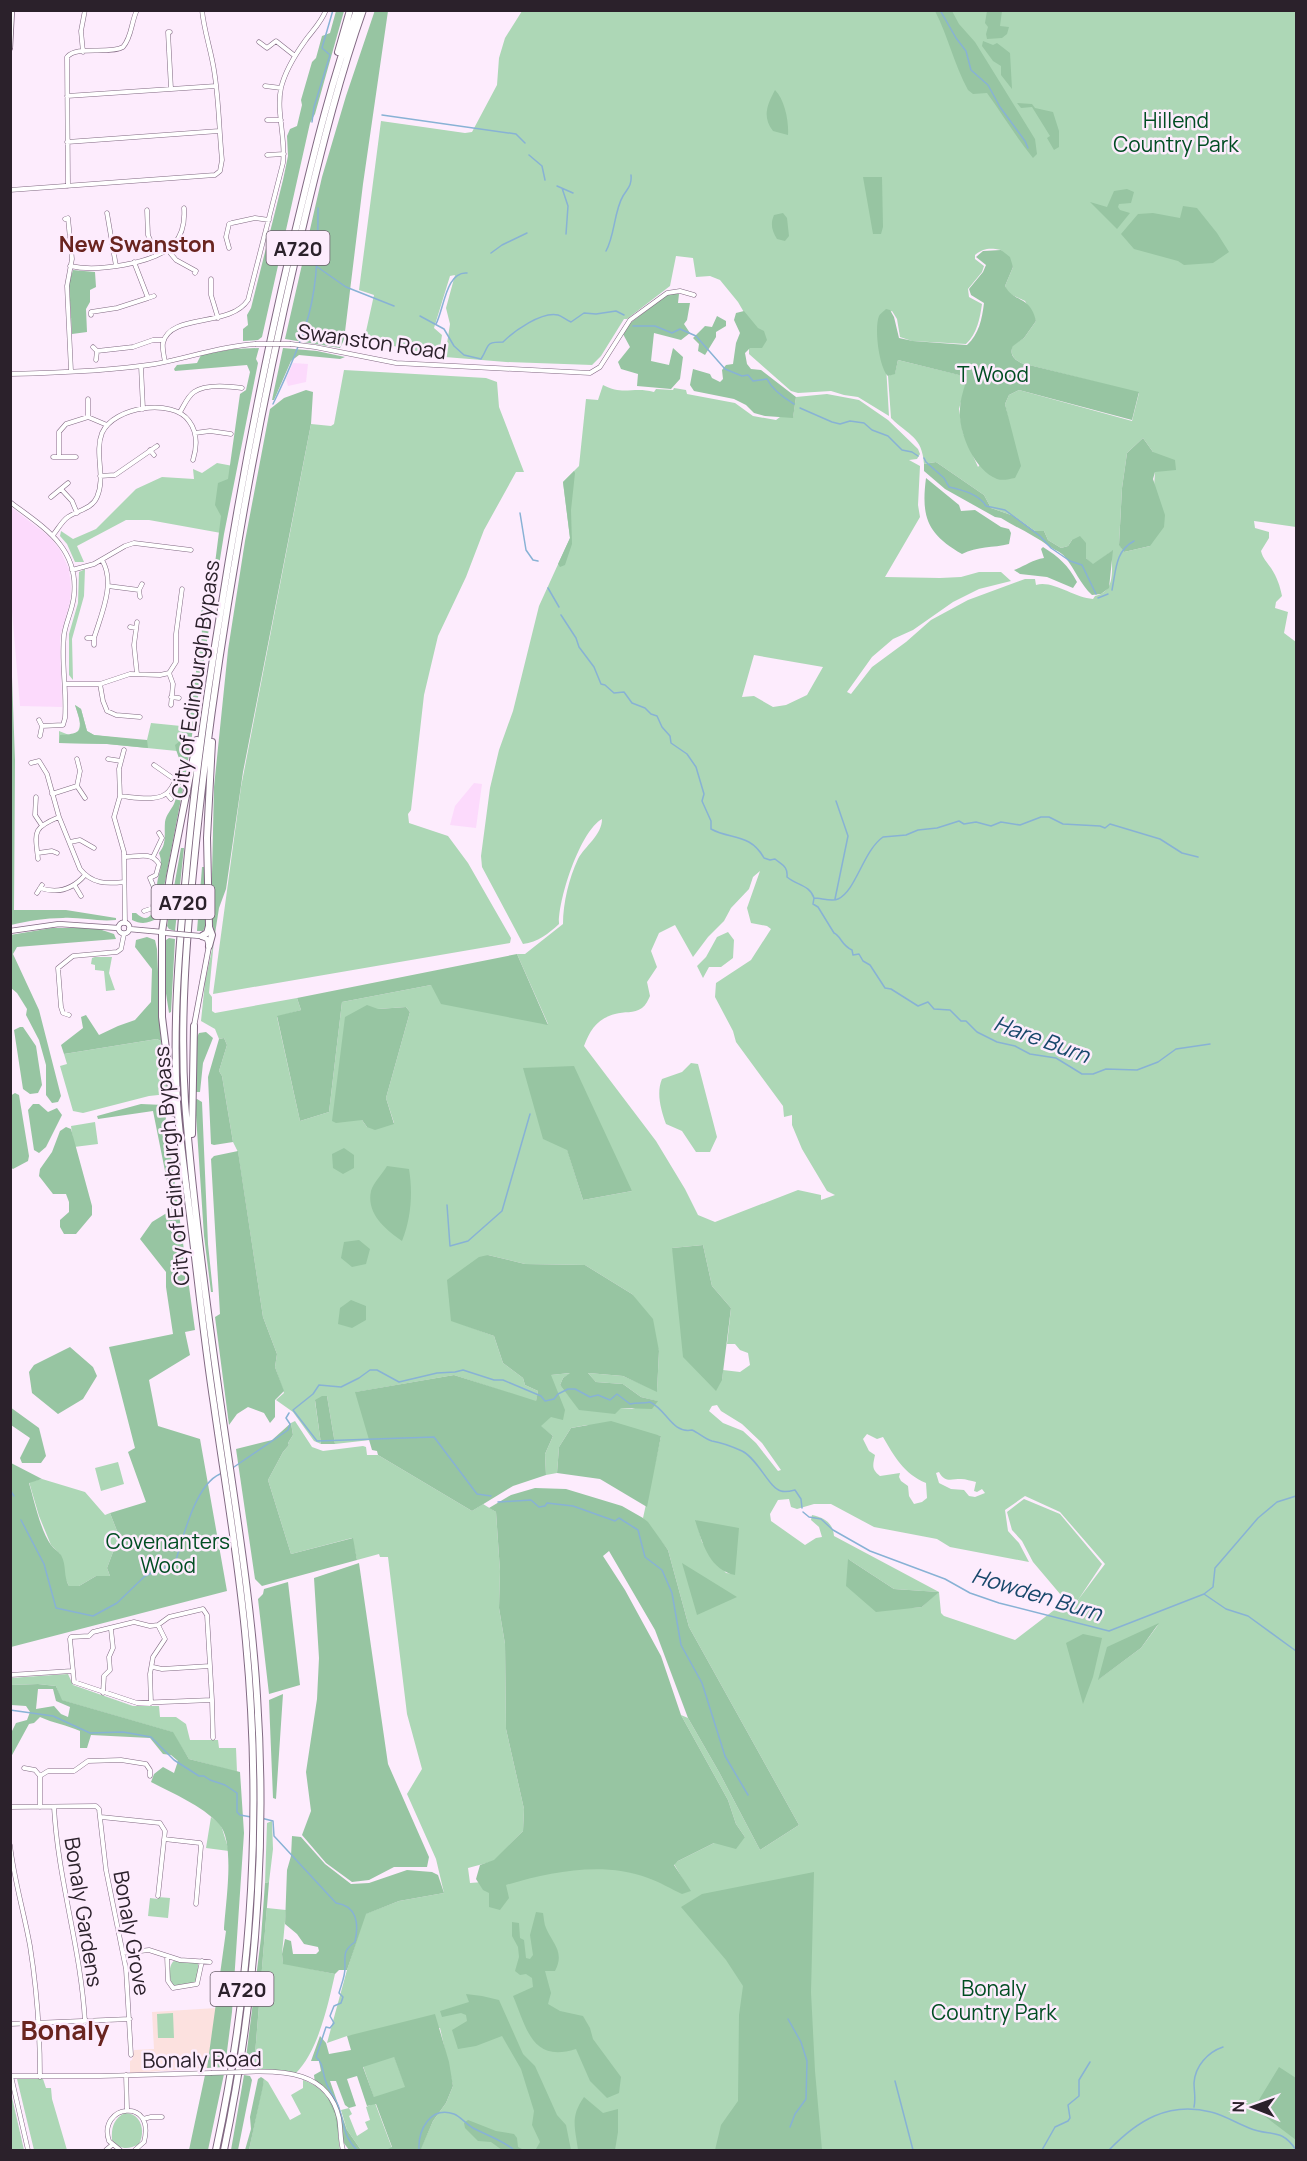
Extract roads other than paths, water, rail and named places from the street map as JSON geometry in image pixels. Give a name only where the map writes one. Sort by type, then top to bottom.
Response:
[{"type":"highway","points":[[318,138],[328,89],[350,10]]},
{"type":"highway","name":"City of Edinburgh Bypass","points":[[257,1808],[244,1618],[213,1398],[177,1104],[175,1037],[177,990],[192,807],[252,425],[318,138],[357,10]]},
{"type":"highway","name":"City of Edinburgh Bypass","points":[[224,2151],[238,2077],[250,1979],[258,1884],[257,1701],[249,1604],[220,1399],[185,1100],[183,996],[186,942],[213,676],[247,489],[272,362],[298,248],[339,88],[365,10]]},
{"type":"highway","points":[[209,946],[212,935],[209,926],[207,838],[213,676]]},
{"type":"highway","points":[[186,1188],[163,1028],[164,932],[170,876],[213,676]]},
{"type":"highway","points":[[201,936],[207,933],[209,926]]},
{"type":"highway","points":[[194,1026],[191,1102],[195,1200]]},
{"type":"highway","name":"City of Edinburgh Bypass","points":[[216,2151],[231,2076],[242,1989],[257,1826]]},
{"type":"street","points":[[10,48],[12,10]]},
{"type":"street","points":[[83,52],[81,31],[85,10]]},
{"type":"street","points":[[68,186],[68,57],[71,53],[113,50],[123,47],[130,36],[131,24],[137,10]]},
{"type":"street","points":[[10,190],[216,175],[222,166],[216,86],[202,10]]},
{"type":"street","points":[[165,362],[164,339],[172,329],[238,311],[248,300],[284,154],[281,88],[295,56],[320,23],[326,10]]},
{"type":"street","points":[[170,32],[168,32],[171,89]]},
{"type":"street","points":[[259,42],[267,48],[276,41],[295,56]]},
{"type":"street","points":[[67,96],[216,86]]},
{"type":"street","points":[[265,86],[281,88]]},
{"type":"street","points":[[267,120],[281,120]]},
{"type":"street","points":[[67,142],[219,131]]},
{"type":"street","points":[[267,155],[284,154]]},
{"type":"street","points":[[70,266],[93,269],[116,266],[168,249],[181,232],[185,210]]},
{"type":"street","points":[[148,211],[148,235],[156,254]]},
{"type":"street","points":[[108,215],[116,266]]},
{"type":"street","points":[[65,219],[68,218],[72,252],[67,286],[71,371]]},
{"type":"street","points":[[229,248],[226,237],[229,224],[255,218],[269,220]]},
{"type":"street","points":[[168,249],[176,260],[196,271],[195,273]]},
{"type":"street","points":[[134,262],[148,298]]},
{"type":"street","points":[[211,279],[211,295],[218,318]]},
{"type":"street","name":"Swanston Road","points":[[10,374],[141,366],[216,349],[255,344],[324,349],[396,363],[590,373],[595,372],[602,364],[630,320],[667,293],[680,291],[694,295]]},
{"type":"street","points":[[91,315],[91,312],[117,308],[154,296]]},
{"type":"street","points":[[96,360],[95,349],[133,346],[164,339]]},
{"type":"street","points":[[141,366],[143,409]]},
{"type":"street","points":[[180,412],[189,397],[199,390],[219,387],[238,390]]},
{"type":"street","points":[[88,399],[88,417]]},
{"type":"street","points":[[53,534],[68,517],[87,508],[97,498],[100,489],[99,444],[106,425],[122,413],[166,408],[180,412],[187,418],[195,433],[198,451],[193,460]]},
{"type":"street","points":[[59,457],[62,427],[88,417],[106,425]]},
{"type":"street","points":[[195,433],[210,431],[229,434],[225,439]]},
{"type":"street","points":[[100,476],[116,475],[157,446]]},
{"type":"street","points":[[150,450],[154,455]]},
{"type":"street","points":[[53,457],[76,457]]},
{"type":"street","points":[[51,497],[68,483]]},
{"type":"street","points":[[61,489],[72,501],[77,513]]},
{"type":"street","points":[[10,502],[53,534],[63,548],[72,570],[75,587],[64,635],[66,716],[63,725],[42,726]]},
{"type":"street","points":[[72,570],[102,560],[134,543],[188,549],[185,557]]},
{"type":"street","points":[[94,645],[108,586],[108,571],[102,560]]},
{"type":"street","points":[[140,597],[138,590],[142,584]]},
{"type":"street","points":[[108,586],[138,590]]},
{"type":"street","points":[[64,684],[100,684],[122,675],[169,673],[176,662],[176,634],[185,597],[182,589]]},
{"type":"street","points":[[137,622],[134,645],[137,674]]},
{"type":"street","points":[[130,627],[136,628]]},
{"type":"street","points":[[87,638],[94,638]]},
{"type":"street","points":[[169,673],[173,684],[171,705]]},
{"type":"street","points":[[100,684],[106,713],[134,714],[140,717]]},
{"type":"street","points":[[171,697],[179,698]]},
{"type":"street","points":[[39,720],[42,726],[40,736]]},
{"type":"street","points":[[124,750],[119,769],[120,796],[114,817],[124,857],[125,923],[128,924],[129,929]]},
{"type":"street","points":[[77,759],[80,771],[77,786],[85,798]]},
{"type":"street","points":[[108,759],[121,761]]},
{"type":"street","points":[[31,763],[39,761],[46,774],[76,864],[85,875],[101,883],[124,882]]},
{"type":"street","points":[[154,765],[174,779]]},
{"type":"street","points":[[120,796],[155,798],[167,794],[179,774]]},
{"type":"street","points":[[52,794],[77,786]]},
{"type":"street","points":[[167,794],[171,799]]},
{"type":"street","points":[[36,797],[35,815],[41,824]]},
{"type":"street","points":[[38,859],[36,832],[41,824],[59,817]]},
{"type":"street","points":[[153,857],[162,838],[159,833]]},
{"type":"street","points":[[70,842],[80,840],[88,847],[94,848]]},
{"type":"street","points":[[38,853],[52,850],[57,853]]},
{"type":"street","points":[[124,857],[153,857]]},
{"type":"street","points":[[144,911],[153,908],[155,890],[150,878],[156,875],[159,866],[153,857]]},
{"type":"street","points":[[37,893],[41,886],[56,891],[75,886],[85,875]]},
{"type":"street","points":[[75,886],[81,896]]},
{"type":"street","points":[[118,928],[119,924],[125,923]]},
{"type":"street","points":[[10,931],[59,924],[118,928]]},
{"type":"street","points":[[118,928],[119,932],[124,934]]},
{"type":"street","points":[[69,1015],[63,1013],[61,1007],[57,973],[60,966],[77,955],[117,952],[121,949],[124,934],[129,929],[164,932],[201,936],[207,939],[209,946],[194,1026]]},
{"type":"street","points":[[55,1009],[61,1007]]},
{"type":"street","points":[[212,1700],[130,1702],[74,1683],[71,1637],[89,1636],[93,1632],[134,1622],[150,1626],[158,1625],[169,1617],[199,1609],[206,1611],[212,1700],[213,1738]]},
{"type":"street","points":[[151,1703],[150,1674],[155,1652],[165,1639],[158,1625]]},
{"type":"street","points":[[103,1692],[104,1676],[110,1670],[109,1657],[113,1648],[111,1629]]},
{"type":"street","points":[[153,1667],[162,1669],[210,1666]]},
{"type":"street","points":[[10,1675],[72,1671]]},
{"type":"street","points":[[40,1776],[48,1771],[75,1771],[88,1761],[121,1760],[146,1764],[150,1770],[150,1776]]},
{"type":"street","points":[[24,1768],[35,1770],[40,1776],[40,1807]]},
{"type":"street","points":[[10,1806],[96,1806],[101,1817],[160,1823],[165,1831],[158,1896]]},
{"type":"street","name":"Bonaly Gardens","points":[[54,1807],[59,1865],[78,1959],[85,2022]]},
{"type":"street","name":"Bonaly Grove","points":[[101,1817],[106,1870],[123,1953],[130,2019],[131,2055]]},
{"type":"street","points":[[164,1839],[201,1846],[196,1904]]},
{"type":"street","points":[[10,1845],[16,1886],[30,1944],[39,2024],[40,2077]]},
{"type":"street","points":[[123,1953],[149,1950],[180,1960],[210,1962]]},
{"type":"street","points":[[167,1956],[169,1983],[175,1988],[197,1984],[202,1961]]},
{"type":"street","points":[[10,2024],[130,2019]]},
{"type":"street","name":"Bonaly Road","points":[[11,2076],[243,2072],[277,2073],[309,2078],[321,2085],[335,2107],[339,2118],[343,2151]]},
{"type":"street","points":[[126,2075],[127,2109]]},
{"type":"street","points":[[11,2076],[28,2151]]},
{"type":"street","points":[[120,2151],[112,2145],[108,2136],[111,2122],[119,2113],[127,2109],[137,2113],[143,2119],[146,2134],[141,2146],[135,2151]]},
{"type":"street","points":[[143,2119],[162,2116]]},
{"type":"street","points":[[106,2151],[112,2145]]},
{"type":"street","points":[[141,2146],[145,2151]]},
{"type":"waterway","points":[[312,122],[314,107],[330,55],[322,48],[333,10]]},
{"type":"waterway","points":[[940,10],[966,51],[971,70],[988,85],[1028,148]]},
{"type":"waterway","points":[[382,115],[516,134],[525,143]]},
{"type":"waterway","points":[[529,155],[542,166],[545,180]]},
{"type":"waterway","points":[[606,251],[620,202],[630,184],[631,175]]},
{"type":"waterway","points":[[557,186],[573,193]]},
{"type":"waterway","points":[[562,188],[568,206],[566,234]]},
{"type":"waterway","points":[[273,404],[297,349],[312,301],[317,261],[318,208]]},
{"type":"waterway","points":[[491,253],[527,233]]},
{"type":"waterway","points":[[316,266],[346,287],[394,306]]},
{"type":"waterway","points":[[436,324],[450,284],[460,274],[467,273]]},
{"type":"waterway","points":[[420,316],[444,329],[454,346],[464,355],[481,359],[490,344],[503,342],[521,328],[544,316],[558,315],[571,322],[584,313],[616,311],[624,315]]},
{"type":"waterway","points":[[633,326],[655,326],[672,333],[680,329],[696,336],[725,369],[742,376],[748,375],[753,381],[767,379],[779,393],[794,404]]},
{"type":"waterway","points":[[800,408],[840,424],[850,421],[864,423],[872,430],[888,436],[902,450],[918,456]]},
{"type":"waterway","points":[[924,458],[944,478],[949,487],[975,496],[986,506],[1005,510],[1040,536],[1051,548],[1070,561],[1082,565],[1096,594]]},
{"type":"waterway","points":[[520,513],[526,550],[533,560],[538,561]]},
{"type":"waterway","points":[[1112,590],[1120,556],[1123,550],[1134,541]]},
{"type":"waterway","points":[[548,588],[559,607]]},
{"type":"waterway","points":[[1098,598],[1108,594]]},
{"type":"waterway","points":[[561,615],[579,647],[594,667],[601,684],[614,693],[624,692],[632,703],[657,716],[662,727],[670,736],[671,743],[687,754],[696,767],[704,794],[702,801],[711,821],[711,829],[753,844],[764,858],[775,859],[782,864],[787,877],[809,890],[814,898],[836,900],[844,895],[855,880],[870,851],[883,837],[906,835],[959,821],[964,824],[976,822],[991,826],[1001,822],[1020,825],[1041,817],[1049,817],[1063,824],[1105,828],[1110,824],[1160,839],[1182,853],[1198,857]]},
{"type":"waterway","points":[[835,899],[848,836],[836,801]]},
{"type":"waterway","name":"Hare Burn","points":[[814,898],[813,904],[818,907],[834,933],[852,950],[853,955],[859,954],[863,961],[870,965],[885,988],[891,989],[918,1006],[928,1002],[934,1009],[950,1010],[977,1032],[997,1042],[1015,1046],[1030,1054],[1056,1058],[1082,1074],[1093,1074],[1106,1069],[1137,1070],[1158,1062],[1176,1049],[1210,1044]]},
{"type":"waterway","points":[[447,1205],[450,1246],[468,1241],[502,1211],[530,1114]]},
{"type":"waterway","name":"Howden Burn","points":[[491,1496],[477,1494],[434,1437],[317,1441],[293,1410],[313,1394],[319,1385],[341,1387],[370,1370],[377,1370],[399,1382],[437,1373],[463,1370],[494,1380],[503,1380],[541,1396],[545,1401],[554,1399],[568,1389],[575,1389],[590,1397],[598,1395],[610,1400],[617,1394],[630,1404],[650,1402],[679,1428],[692,1430],[709,1440],[742,1451],[753,1460],[777,1489],[795,1490],[801,1499],[802,1508]]},
{"type":"waterway","name":"Howden Burn","points":[[234,1467],[288,1430],[290,1424],[286,1418],[289,1413]]},
{"type":"waterway","name":"Howden Burn","points":[[21,1520],[44,1564],[56,1608],[93,1616],[117,1603],[145,1576],[175,1563],[197,1500],[211,1480],[220,1474]]},
{"type":"waterway","name":"Howden Burn","points":[[10,1490],[14,1496]]},
{"type":"waterway","name":"Howden Burn","points":[[803,1512],[809,1517],[821,1519],[833,1530],[870,1551],[945,1579],[970,1593],[999,1603],[1109,1631],[1204,1594],[1213,1587],[1215,1568],[1258,1518],[1277,1502],[1296,1496]]},
{"type":"waterway","points":[[498,1502],[531,1500],[539,1507],[547,1503],[573,1506],[615,1521],[619,1518],[638,1530],[645,1557],[662,1570],[672,1593],[681,1645],[702,1683],[725,1756],[748,1795]]},
{"type":"waterway","points":[[1204,1594],[1226,1609],[1248,1616],[1296,1651]]},
{"type":"waterway","points":[[10,1710],[53,1716],[90,1733],[123,1732],[151,1737],[174,1760],[199,1776],[225,1785],[237,1793],[237,1812],[240,1815],[251,1817]]},
{"type":"waterway","points":[[261,1818],[273,1821],[274,1836],[336,1903],[348,1908],[355,1916],[357,1928],[355,1942],[346,1953],[344,1975],[339,1993],[343,1997],[341,2003],[334,2006],[330,2016],[334,2023],[330,2028],[326,2027],[316,2057],[338,2105],[347,2135],[357,2150]]},
{"type":"waterway","points":[[788,2019],[801,2042],[807,2061],[806,2099],[795,2114],[790,2127]]},
{"type":"waterway","points":[[1194,2107],[1194,2083],[1197,2071],[1207,2056],[1223,2047]]},
{"type":"waterway","points":[[1042,2150],[1055,2127],[1070,2118],[1068,2105],[1079,2096],[1079,2080],[1090,2062]]},
{"type":"waterway","points":[[895,2081],[913,2150]]},
{"type":"waterway","points":[[1109,2150],[1142,2122],[1154,2116],[1181,2109],[1211,2112],[1256,2131],[1280,2135],[1296,2150]]},
{"type":"waterway","points":[[419,2150],[419,2142],[427,2122],[438,2113],[446,2112],[457,2115],[473,2128],[514,2150]]},
{"type":"district","name":"New Swanston","points":[[137,244]]},
{"type":"district","name":"Bonaly","points":[[65,2029]]},
{"type":"park label","name":"Hillend Country Park","points":[[1176,132]]},
{"type":"park label","name":"T Wood","points":[[993,374]]},
{"type":"park label","name":"Covenanters Wood","points":[[168,1553]]},
{"type":"park label","name":"Bonaly Country Park","points":[[994,2000]]}]
